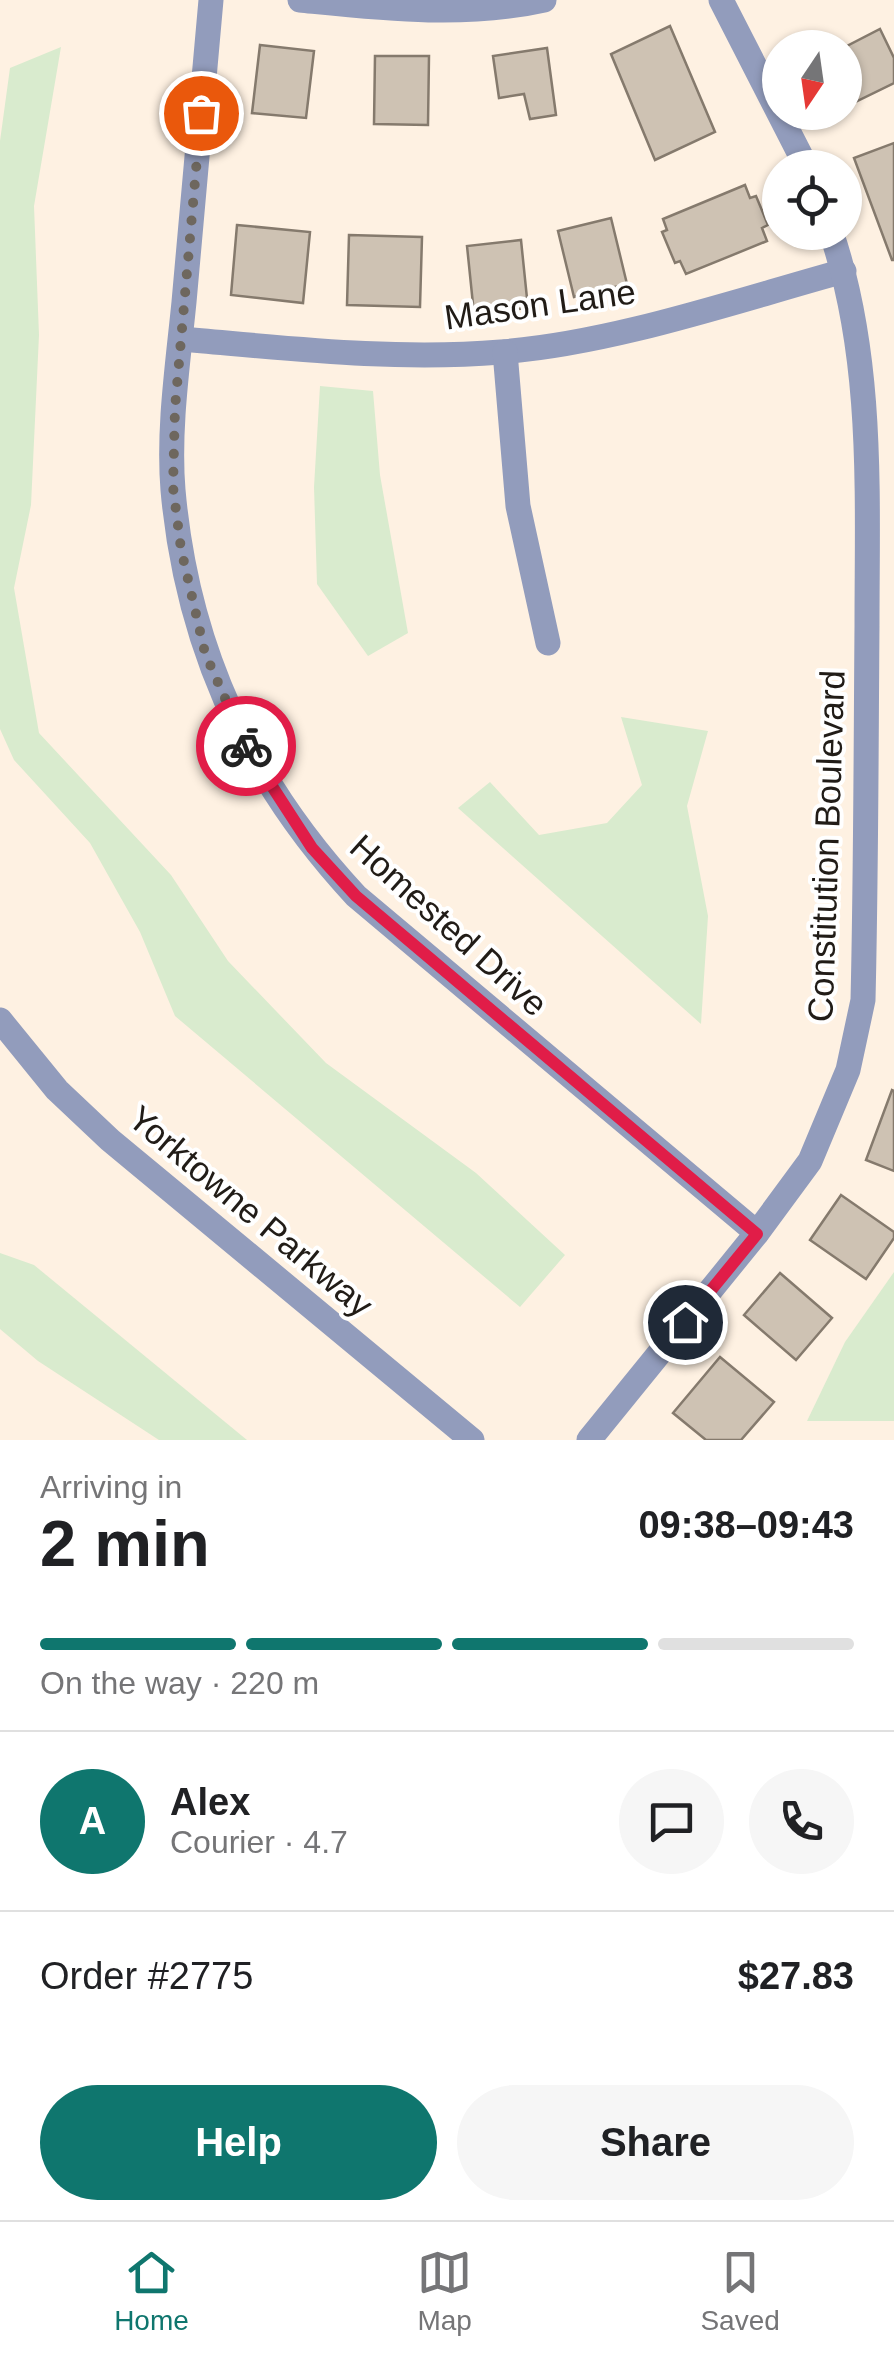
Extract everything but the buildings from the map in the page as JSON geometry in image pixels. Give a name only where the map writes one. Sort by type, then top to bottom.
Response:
[{"type":"street","name":"Homested Drive","points":[[212,0],[180,339],[173,487],[181,549],[205,653],[246,746],[312,848],[387,924],[757,1234]]},
{"type":"street","points":[[300,0],[396,10],[517,6],[544,0]]},
{"type":"street","points":[[721,0],[798,150]]},
{"type":"street","name":"Constitution Boulevard","points":[[589,1440],[757,1234],[810,1162],[848,1070],[863,1000],[867,492],[860,366],[837,250]]},
{"type":"street","name":"Mason Lane","points":[[180,339],[402,356],[505,352],[638,328],[844,271]]},
{"type":"street","points":[[505,352],[518,506],[548,644]]},
{"type":"street","points":[[867,492],[894,492]]},
{"type":"street","name":"Yorktowne Parkway","points":[[0,1020],[57,1090],[110,1140],[472,1440]]},
{"type":"green space","points":[[61,47],[34,206],[39,335],[31,505],[14,588],[39,733],[171,875],[228,961],[326,1063],[476,1173],[565,1255],[520,1307],[175,1016],[140,932],[90,843],[14,760],[0,729],[0,141],[10,68]]},
{"type":"green space","points":[[320,386],[373,391],[380,475],[408,633],[368,656],[317,584],[314,487]]},
{"type":"green space","points":[[621,717],[708,731],[687,806],[708,916],[701,1024],[458,808],[490,782],[539,835],[607,823],[642,785]]},
{"type":"green space","points":[[0,1253],[34,1265],[247,1440],[159,1440],[38,1361],[0,1329]]},
{"type":"green space","points":[[894,1272],[894,1421],[807,1421],[845,1342]]},
{"type":"way so far","points":[[201,113],[175,408],[173,487],[181,549],[205,653],[246,746]]},
{"type":"route","points":[[246,746],[312,848],[356,896],[757,1234],[685,1322]]}]
